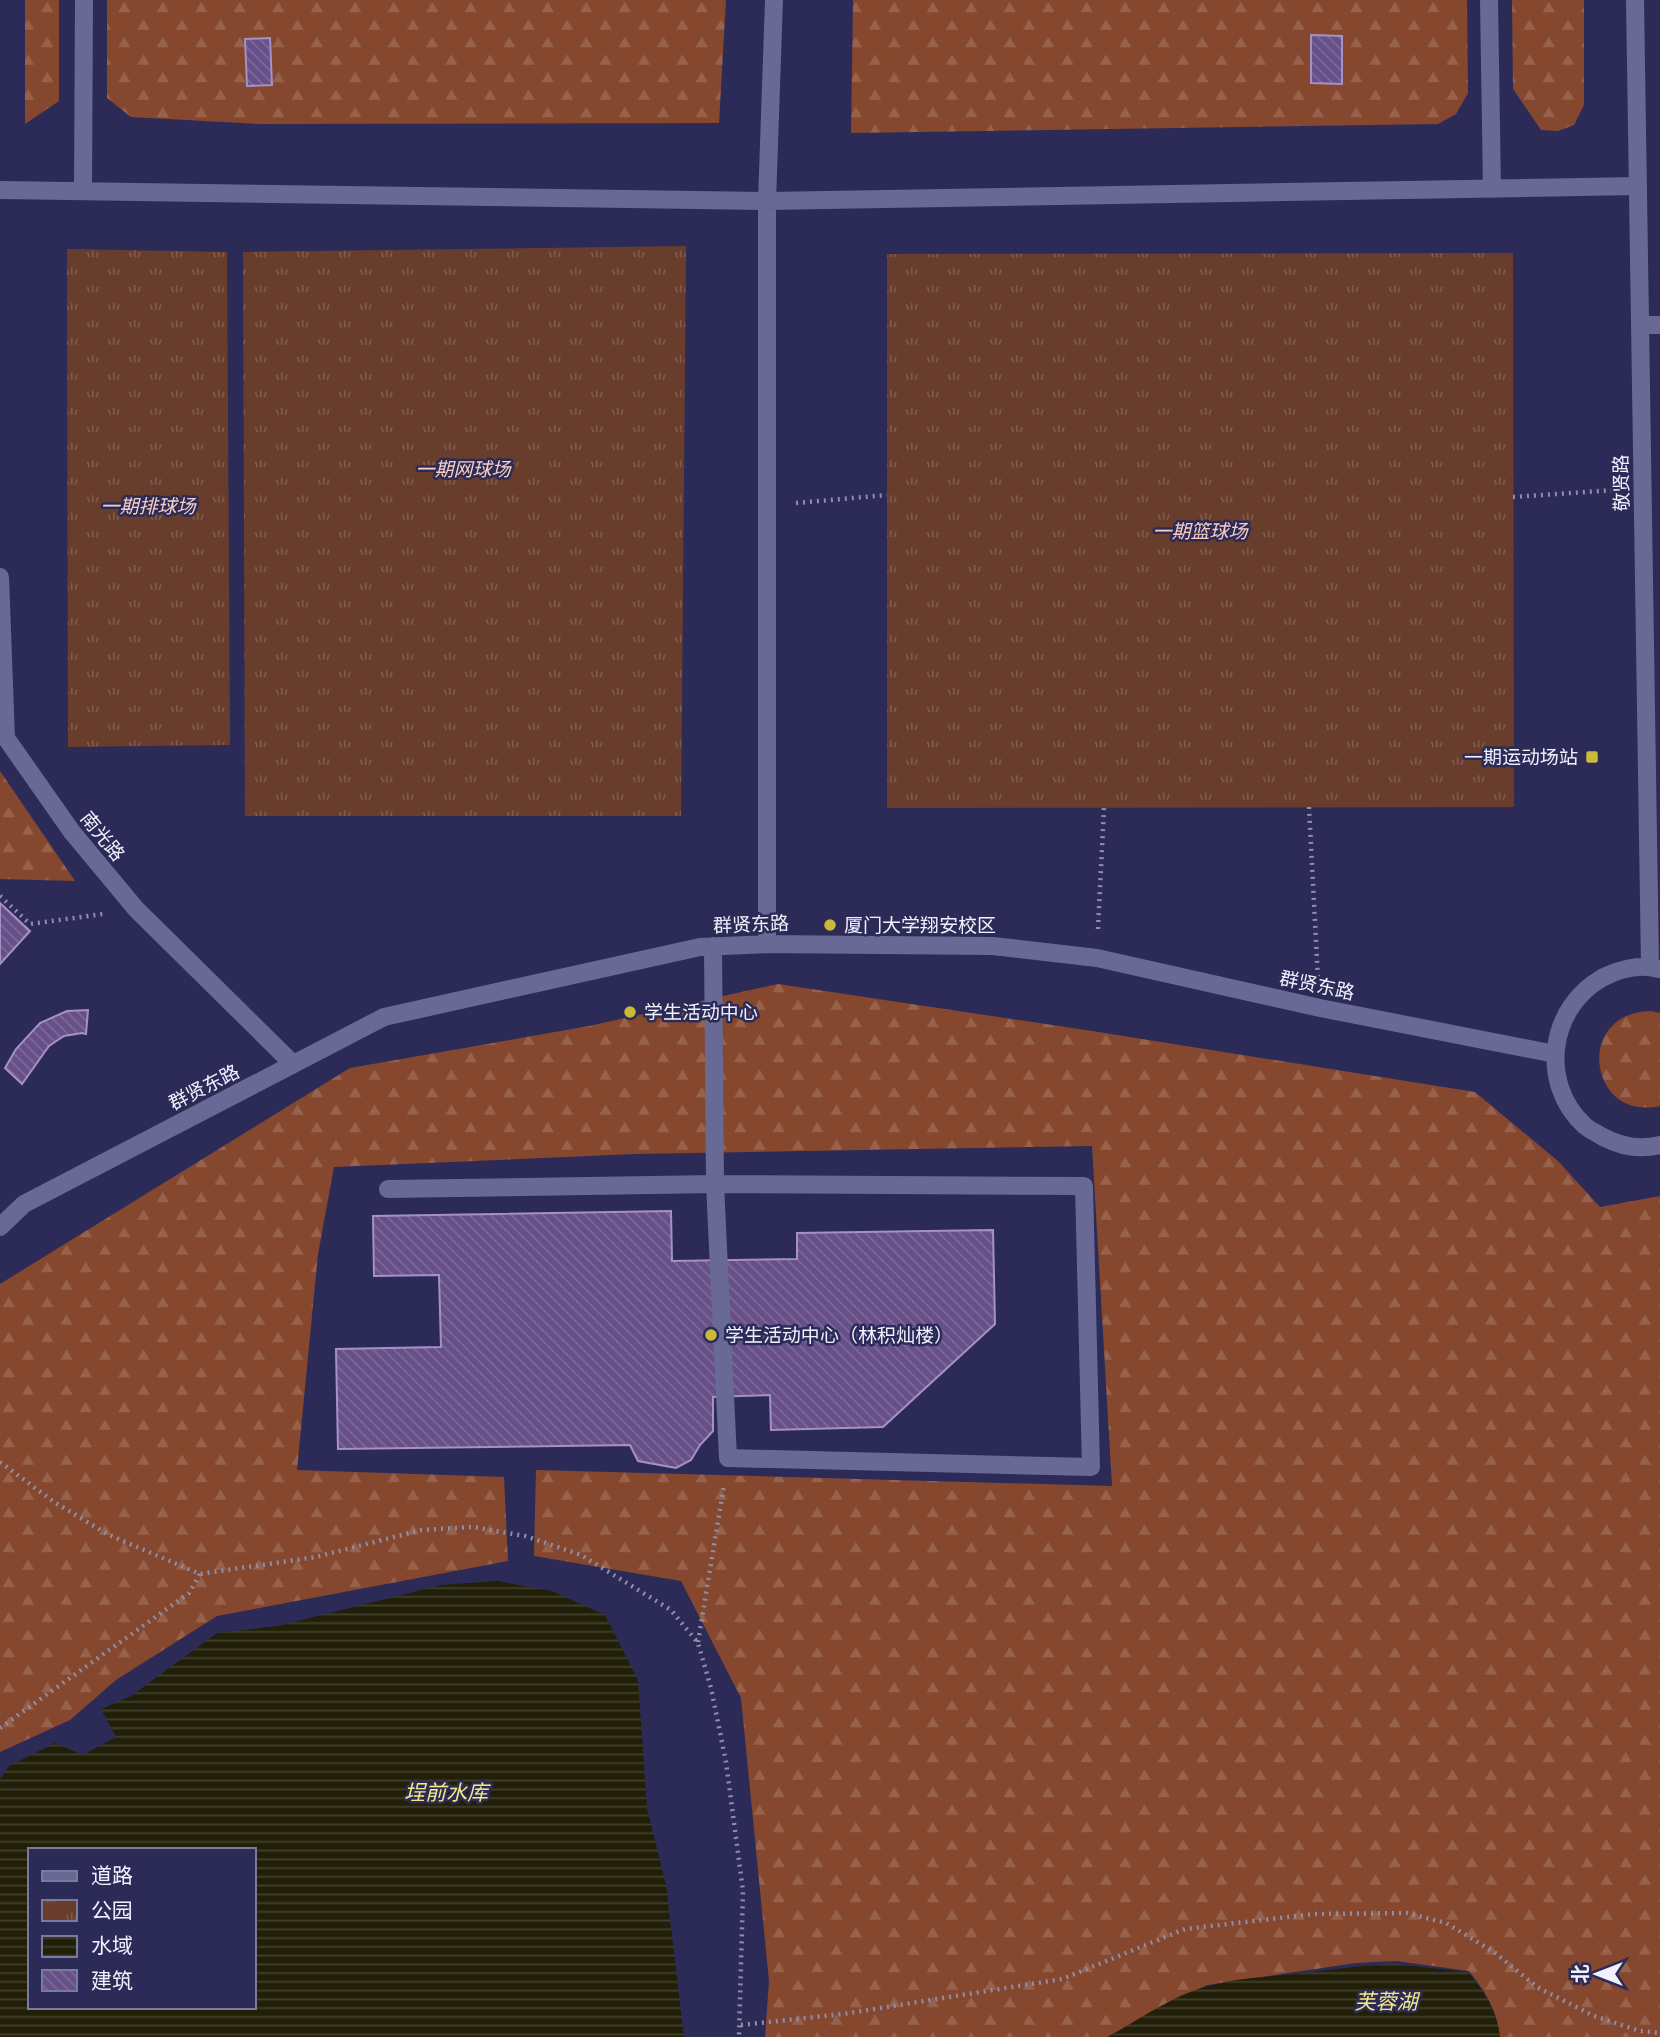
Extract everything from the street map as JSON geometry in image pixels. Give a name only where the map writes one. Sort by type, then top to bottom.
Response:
[{"type":"street","points":[[83,191],[84,0]]},
{"type":"street","points":[[767,944],[766,201],[774,0]]},
{"type":"street","points":[[1489,0],[1492,189]]},
{"type":"street","name":"敬贤路","points":[[1635,0],[1642,489],[1655,968]]},
{"type":"street","points":[[0,190],[766,201],[1637,186]]},
{"type":"street","points":[[1640,325],[1660,325]]},
{"type":"street","name":"南光路","points":[[0,577],[6,738],[72,832],[136,909],[293,1064]]},
{"type":"street","name":"群贤东路","points":[[0,1227],[24,1204],[384,1017],[700,947],[767,944],[993,946],[1097,958],[1320,1008],[1555,1054]]},
{"type":"street","points":[[388,1189],[715,1184],[1084,1185],[1091,1467],[728,1458],[715,1184],[713,946]]},
{"type":"street","points":[[1655,968],[1616,971],[1588,986],[1567,1010],[1556,1039],[1555,1071],[1565,1101],[1585,1126],[1616,1144],[1648,1148],[1660,1145]]},
{"type":"path","points":[[1513,497],[1642,489]]},
{"type":"path","points":[[767,505],[887,495]]},
{"type":"path","points":[[1309,807],[1320,1008]]},
{"type":"path","points":[[1097,958],[1104,808]]},
{"type":"path","points":[[0,896],[30,924],[136,909]]},
{"type":"path","points":[[728,1458],[698,1643],[726,1762],[743,1891],[739,2037]]},
{"type":"path","points":[[0,1462],[54,1502],[109,1535],[200,1574],[316,1557],[421,1530],[473,1527],[525,1536],[581,1555],[671,1610],[698,1643]]},
{"type":"path","points":[[0,1728],[189,1593],[200,1574]]},
{"type":"path","points":[[741,2025],[843,2014],[1062,1979],[1185,1929],[1314,1914],[1407,1913],[1446,1923],[1494,1952],[1537,1987],[1594,2016],[1640,2031],[1660,2032]]},
{"type":"green space","points":[[25,0],[59,0],[59,101],[25,124]]},
{"type":"green space","points":[[107,0],[726,0],[719,123],[259,124],[131,117],[107,98]]},
{"type":"green space","points":[[853,0],[1467,0],[1468,93],[1456,114],[1438,124],[851,133]]},
{"type":"green space","points":[[1512,0],[1584,0],[1584,105],[1574,125],[1558,131],[1541,130],[1513,89]]},
{"type":"green space","name":"一期网球场","points":[[686,246],[681,816],[245,816],[243,252]]},
{"type":"green space","name":"一期排球场","points":[[67,249],[227,252],[230,745],[68,747]]},
{"type":"green space","name":"一期篮球场","points":[[1513,253],[1514,807],[887,808],[887,254]]},
{"type":"green space","points":[[0,771],[75,881],[0,879]]},
{"type":"green space","points":[[778,984],[1475,1092],[1558,1161],[1600,1207],[1660,1196],[1660,2037],[1500,2037],[1489,2001],[1469,1971],[1396,1961],[1356,1963],[1207,1985],[1107,2037],[765,2037],[769,1981],[741,1698],[681,1581],[534,1556],[536,1470],[1112,1486],[1092,1146],[635,1154],[334,1167],[318,1254],[297,1470],[504,1477],[508,1561],[217,1616],[116,1680],[70,1720],[0,1752],[0,1284],[350,1068],[589,1026]]},
{"type":"green space","points":[[1651,1011],[1660,1013],[1660,1106],[1636,1107],[1617,1098],[1605,1083],[1600,1065],[1601,1046],[1610,1029],[1626,1016]]},
{"type":"water","name":"埕前水库","points":[[497,1581],[552,1591],[605,1615],[638,1680],[647,1808],[666,1885],[684,2037],[0,2037],[0,1779],[9,1766],[55,1743],[83,1755],[116,1737],[101,1709],[131,1696],[217,1633],[278,1626],[441,1585]]},
{"type":"water","name":"芙蓉湖","points":[[1395,1964],[1468,1972],[1489,2002],[1500,2037],[1108,2037],[1170,2001],[1221,1983]]},
{"type":"building","points":[[1311,35],[1342,36],[1342,84],[1311,83]]},
{"type":"building","points":[[270,38],[272,85],[247,86],[245,39]]},
{"type":"building","points":[[0,903],[30,931],[0,964]]},
{"type":"building","points":[[88,1010],[86,1034],[64,1036],[49,1046],[22,1084],[5,1068],[16,1049],[40,1023],[67,1011]]},
{"type":"building","name":"学生活动中心（林积灿楼）","points":[[671,1211],[672,1261],[797,1259],[797,1233],[993,1230],[995,1324],[883,1427],[771,1430],[770,1395],[713,1397],[713,1431],[691,1460],[676,1468],[638,1461],[630,1445],[338,1449],[336,1349],[441,1347],[439,1275],[374,1276],[373,1216]]},
{"type":"place","name":"一期运动场站","points":[[1592,757]]},
{"type":"place","name":"厦门大学翔安校区","points":[[830,925]]},
{"type":"place","name":"学生活动中心","points":[[630,1012]]},
{"type":"place","name":"学生活动中心（林积灿楼）","points":[[711,1335]]}]
